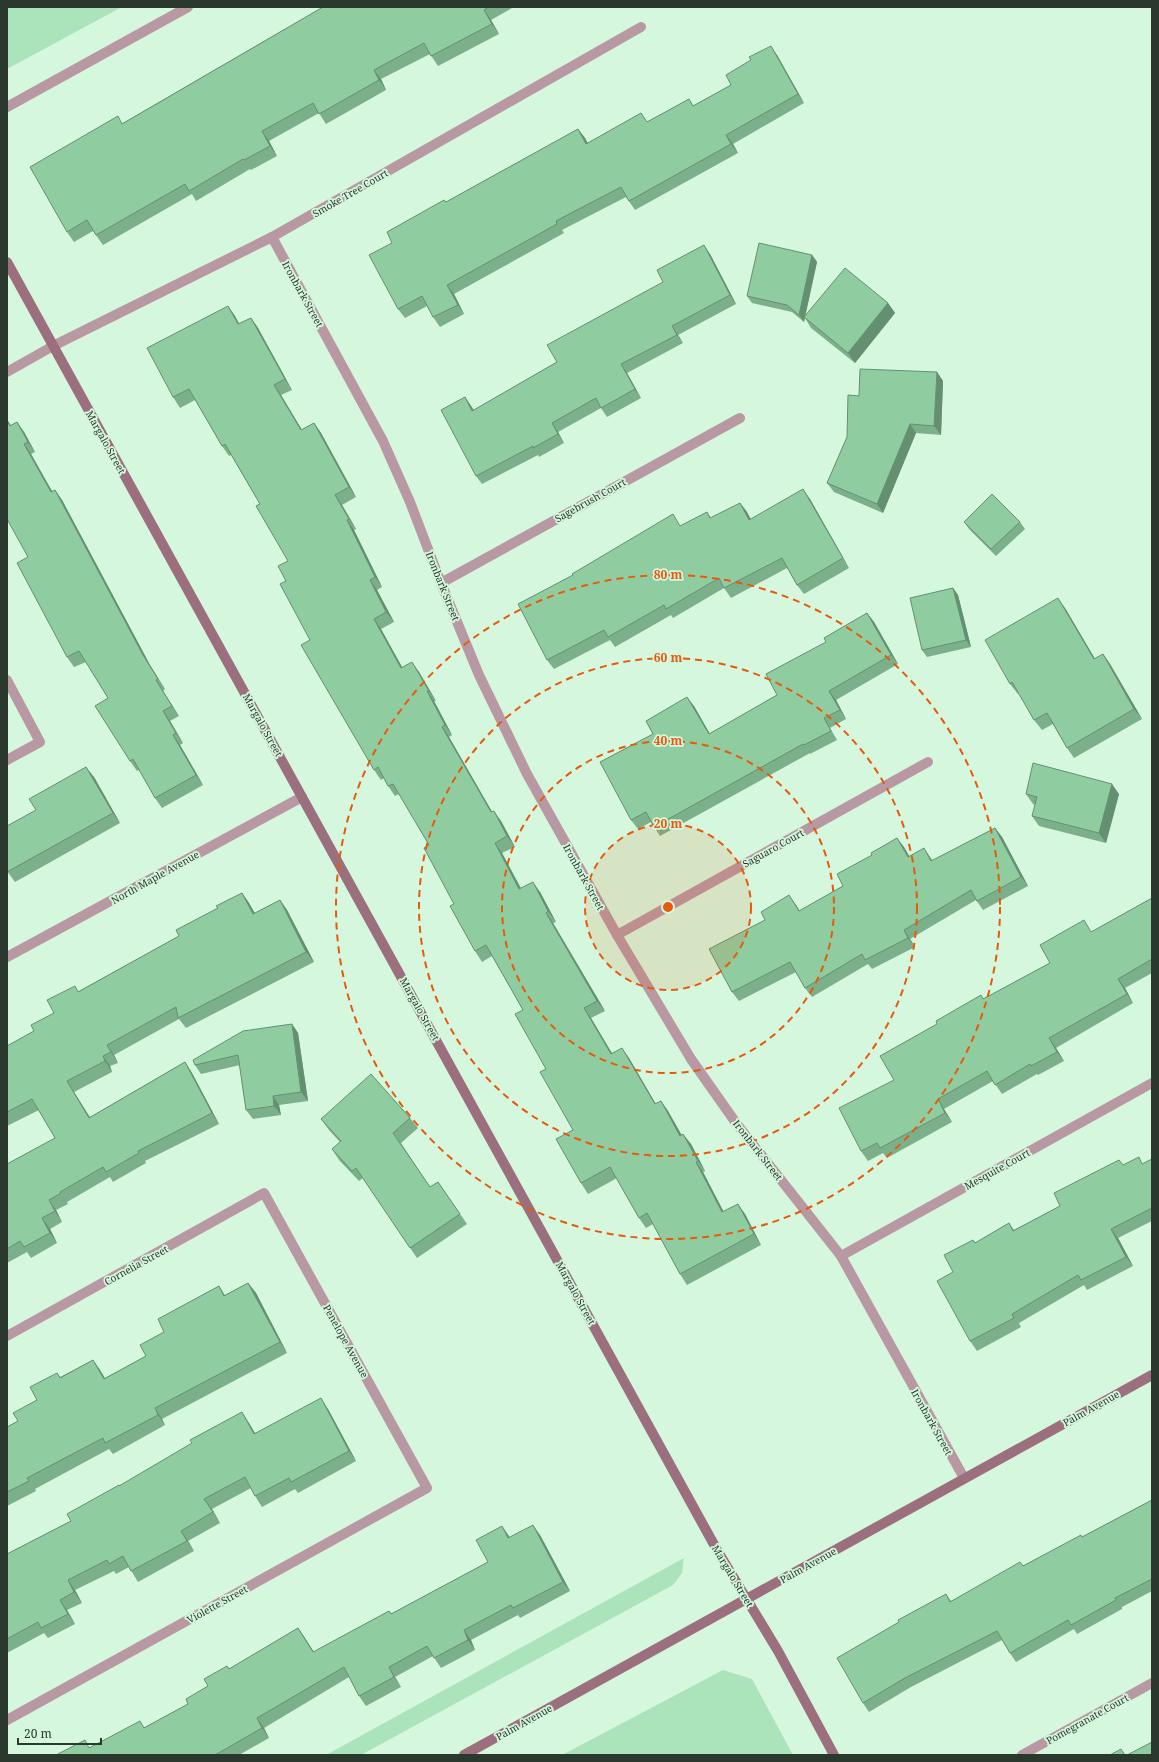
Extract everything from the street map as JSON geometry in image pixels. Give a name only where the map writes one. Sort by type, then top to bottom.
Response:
[{"type":"street","points":[[7,107],[188,7]]},
{"type":"street","name":"Smoke Tree Court","points":[[7,372],[53,346],[272,237],[641,27]]},
{"type":"street","name":"Ironbark Street","points":[[272,237],[383,441],[410,502],[441,583],[479,675],[527,774],[616,935],[691,1059],[736,1123],[841,1256],[964,1478]]},
{"type":"street","name":"Margalo Street","points":[[7,262],[714,1543],[778,1651],[834,1755]]},
{"type":"street","name":"Sagebrush Court","points":[[441,583],[740,418]]},
{"type":"street","points":[[7,680],[40,742],[7,760]]},
{"type":"street","name":"Saguaro Court","points":[[616,935],[928,762]]},
{"type":"street","name":"North Maple Avenue","points":[[7,957],[302,796]]},
{"type":"street","name":"Mesquite Court","points":[[841,1256],[1152,1083]]},
{"type":"street","name":"Cornelia Street","points":[[7,1336],[264,1193]]},
{"type":"street","name":"Penelope Avenue","points":[[264,1193],[427,1488]]},
{"type":"street","name":"Palm Avenue","points":[[464,1755],[1152,1375]]},
{"type":"street","name":"Violette Street","points":[[7,1720],[427,1488]]},
{"type":"street","name":"Pomegranate Court","points":[[1022,1755],[1152,1684]]},
{"type":"green space","points":[[7,7],[122,7],[7,69]]},
{"type":"green space","points":[[684,1558],[682,1573],[673,1585],[361,1755],[326,1755]]},
{"type":"green space","points":[[723,1670],[752,1679],[793,1755],[562,1755]]},
{"type":"building","points":[[323,7],[489,7],[484,10],[492,24],[431,56],[424,43],[374,70],[379,80],[319,114],[313,103],[262,131],[270,146],[244,160],[243,159],[189,191],[185,184],[96,235],[87,220],[67,232],[30,167],[118,116],[122,124]]},
{"type":"building","points":[[771,46],[798,94],[726,135],[731,144],[629,201],[621,187],[556,221],[557,224],[447,285],[458,305],[433,317],[422,296],[398,309],[369,255],[392,243],[387,232],[444,200],[446,202],[578,129],[586,144],[641,113],[647,122],[689,99],[693,106],[731,85],[726,75],[751,60],[749,57]]},
{"type":"building","points":[[759,243],[812,255],[799,315],[787,305],[747,296]]},
{"type":"building","points":[[704,245],[730,295],[672,326],[677,335],[621,364],[635,389],[601,408],[596,398],[552,423],[558,434],[476,476],[441,410],[465,397],[472,411],[557,362],[547,345],[663,282],[657,270]]},
{"type":"building","points":[[845,268],[888,303],[848,353],[804,317]]},
{"type":"building","points":[[228,306],[238,324],[251,318],[285,379],[274,385],[301,430],[314,423],[349,487],[335,495],[349,519],[347,520],[375,577],[370,580],[386,612],[374,619],[401,668],[412,662],[429,691],[427,691],[445,725],[442,727],[491,812],[494,811],[507,836],[495,843],[519,889],[533,882],[548,911],[546,913],[597,1001],[584,1008],[611,1054],[622,1048],[655,1104],[661,1101],[680,1136],[683,1134],[698,1161],[696,1162],[722,1212],[738,1204],[754,1234],[680,1274],[647,1213],[639,1218],[610,1167],[581,1183],[556,1139],[573,1130],[540,1072],[546,1069],[515,1014],[523,1010],[486,945],[475,951],[450,906],[454,904],[424,848],[429,845],[393,784],[388,786],[378,767],[374,770],[301,645],[310,640],[280,584],[286,581],[278,566],[288,561],[256,506],[260,504],[225,444],[222,446],[189,389],[173,397],[147,348]]},
{"type":"building","points":[[860,369],[937,372],[934,426],[910,424],[877,504],[827,483],[847,437],[848,395],[859,396]]},
{"type":"building","points":[[7,421],[10,426],[17,422],[28,442],[24,444],[51,492],[55,490],[143,655],[158,679],[156,680],[172,706],[163,711],[176,733],[173,735],[196,775],[155,798],[133,759],[130,761],[95,706],[108,698],[79,651],[67,657],[17,563],[28,557],[7,519]]},
{"type":"building","points":[[803,489],[843,558],[797,585],[782,558],[724,588],[719,578],[666,609],[664,605],[608,637],[604,630],[547,660],[518,604],[573,575],[572,574],[673,514],[680,526],[707,512],[710,518],[740,503],[749,520]]},
{"type":"building","points":[[992,494],[1020,522],[991,549],[964,522]]},
{"type":"building","points":[[953,588],[966,640],[922,650],[910,598]]},
{"type":"building","points":[[1058,598],[1094,659],[1103,654],[1134,709],[1067,748],[1047,713],[1034,720],[1012,682],[1010,684],[985,640]]},
{"type":"building","points":[[867,613],[891,655],[829,691],[840,710],[824,718],[831,731],[804,745],[803,744],[654,827],[646,812],[631,820],[600,762],[653,734],[646,721],[687,697],[709,734],[777,695],[766,674],[826,642],[824,638]]},
{"type":"building","points":[[1033,763],[1112,784],[1099,833],[1032,816],[1037,797],[1026,794]]},
{"type":"building","points":[[86,767],[113,813],[7,872],[7,826],[36,810],[29,799]]},
{"type":"building","points":[[995,828],[1021,877],[977,901],[971,890],[904,930],[908,938],[865,960],[862,954],[805,988],[790,962],[732,992],[709,949],[765,920],[761,912],[789,895],[799,911],[843,886],[837,874],[872,855],[871,853],[897,838],[908,857],[924,848],[931,861]]},
{"type":"building","points":[[242,893],[253,914],[280,900],[306,952],[178,1018],[176,1007],[107,1045],[111,1052],[103,1056],[105,1061],[67,1081],[89,1118],[185,1062],[212,1113],[138,1151],[139,1153],[106,1172],[103,1167],[60,1192],[61,1193],[49,1200],[55,1211],[42,1218],[50,1233],[24,1247],[20,1241],[7,1249],[7,1164],[55,1138],[32,1099],[7,1112],[7,1046],[34,1031],[31,1025],[54,1013],[47,1000],[75,986],[78,992],[179,936],[176,930],[218,908],[216,906]]},
{"type":"building","points":[[1152,898],[1152,959],[1118,979],[1127,994],[1049,1038],[1057,1052],[1031,1066],[1030,1064],[995,1085],[987,1071],[938,1099],[945,1113],[880,1148],[877,1143],[861,1151],[839,1108],[894,1080],[880,1056],[937,1024],[936,1021],[981,995],[983,999],[1050,963],[1040,945],[1084,920],[1091,932]]},
{"type":"building","points":[[292,1024],[301,1092],[273,1096],[274,1106],[246,1110],[238,1055],[195,1065],[193,1060],[243,1031]]},
{"type":"building","points":[[371,1074],[410,1118],[393,1133],[430,1187],[438,1182],[460,1214],[410,1248],[356,1168],[352,1171],[332,1149],[341,1141],[321,1119]]},
{"type":"building","points":[[1139,1157],[1142,1164],[1152,1159],[1152,1208],[1111,1229],[1126,1257],[1081,1280],[1078,1275],[1012,1314],[1014,1318],[970,1341],[937,1281],[953,1272],[944,1255],[973,1240],[975,1243],[1009,1223],[1013,1231],[1060,1206],[1054,1193],[1119,1160],[1123,1165]]},
{"type":"building","points":[[248,1283],[280,1342],[155,1408],[158,1415],[105,1443],[103,1438],[27,1478],[29,1481],[7,1492],[7,1427],[18,1421],[13,1413],[37,1400],[30,1387],[57,1373],[60,1378],[93,1360],[104,1379],[146,1356],[140,1345],[164,1332],[158,1319],[219,1286],[224,1296]]},
{"type":"building","points":[[321,1398],[349,1451],[291,1482],[289,1478],[255,1496],[245,1477],[204,1499],[213,1512],[181,1531],[187,1541],[131,1571],[123,1556],[109,1564],[107,1560],[68,1580],[74,1592],[60,1600],[68,1614],[41,1628],[38,1622],[7,1639],[7,1554],[71,1521],[67,1514],[119,1486],[192,1443],[190,1440],[242,1412],[254,1434]]},
{"type":"building","points":[[1152,1500],[1152,1579],[1115,1598],[1116,1600],[1071,1625],[1068,1620],[1010,1653],[997,1631],[905,1678],[863,1703],[837,1658],[899,1622],[898,1620],[946,1594],[950,1602],[1020,1562],[1023,1566]]},
{"type":"building","points":[[533,1525],[563,1582],[513,1608],[511,1605],[464,1630],[468,1640],[434,1658],[427,1646],[389,1667],[394,1677],[359,1696],[344,1667],[257,1718],[262,1728],[215,1755],[56,1755],[85,1740],[89,1748],[140,1721],[144,1728],[188,1704],[186,1699],[208,1686],[204,1679],[227,1666],[229,1669],[298,1628],[313,1652],[389,1611],[391,1614],[488,1562],[476,1540],[502,1526],[508,1538]]},
{"type":"building","points":[[1152,1742],[1152,1755],[1127,1755]]},
{"type":"building","points":[[1121,1749],[1125,1755],[1110,1755]]}]
